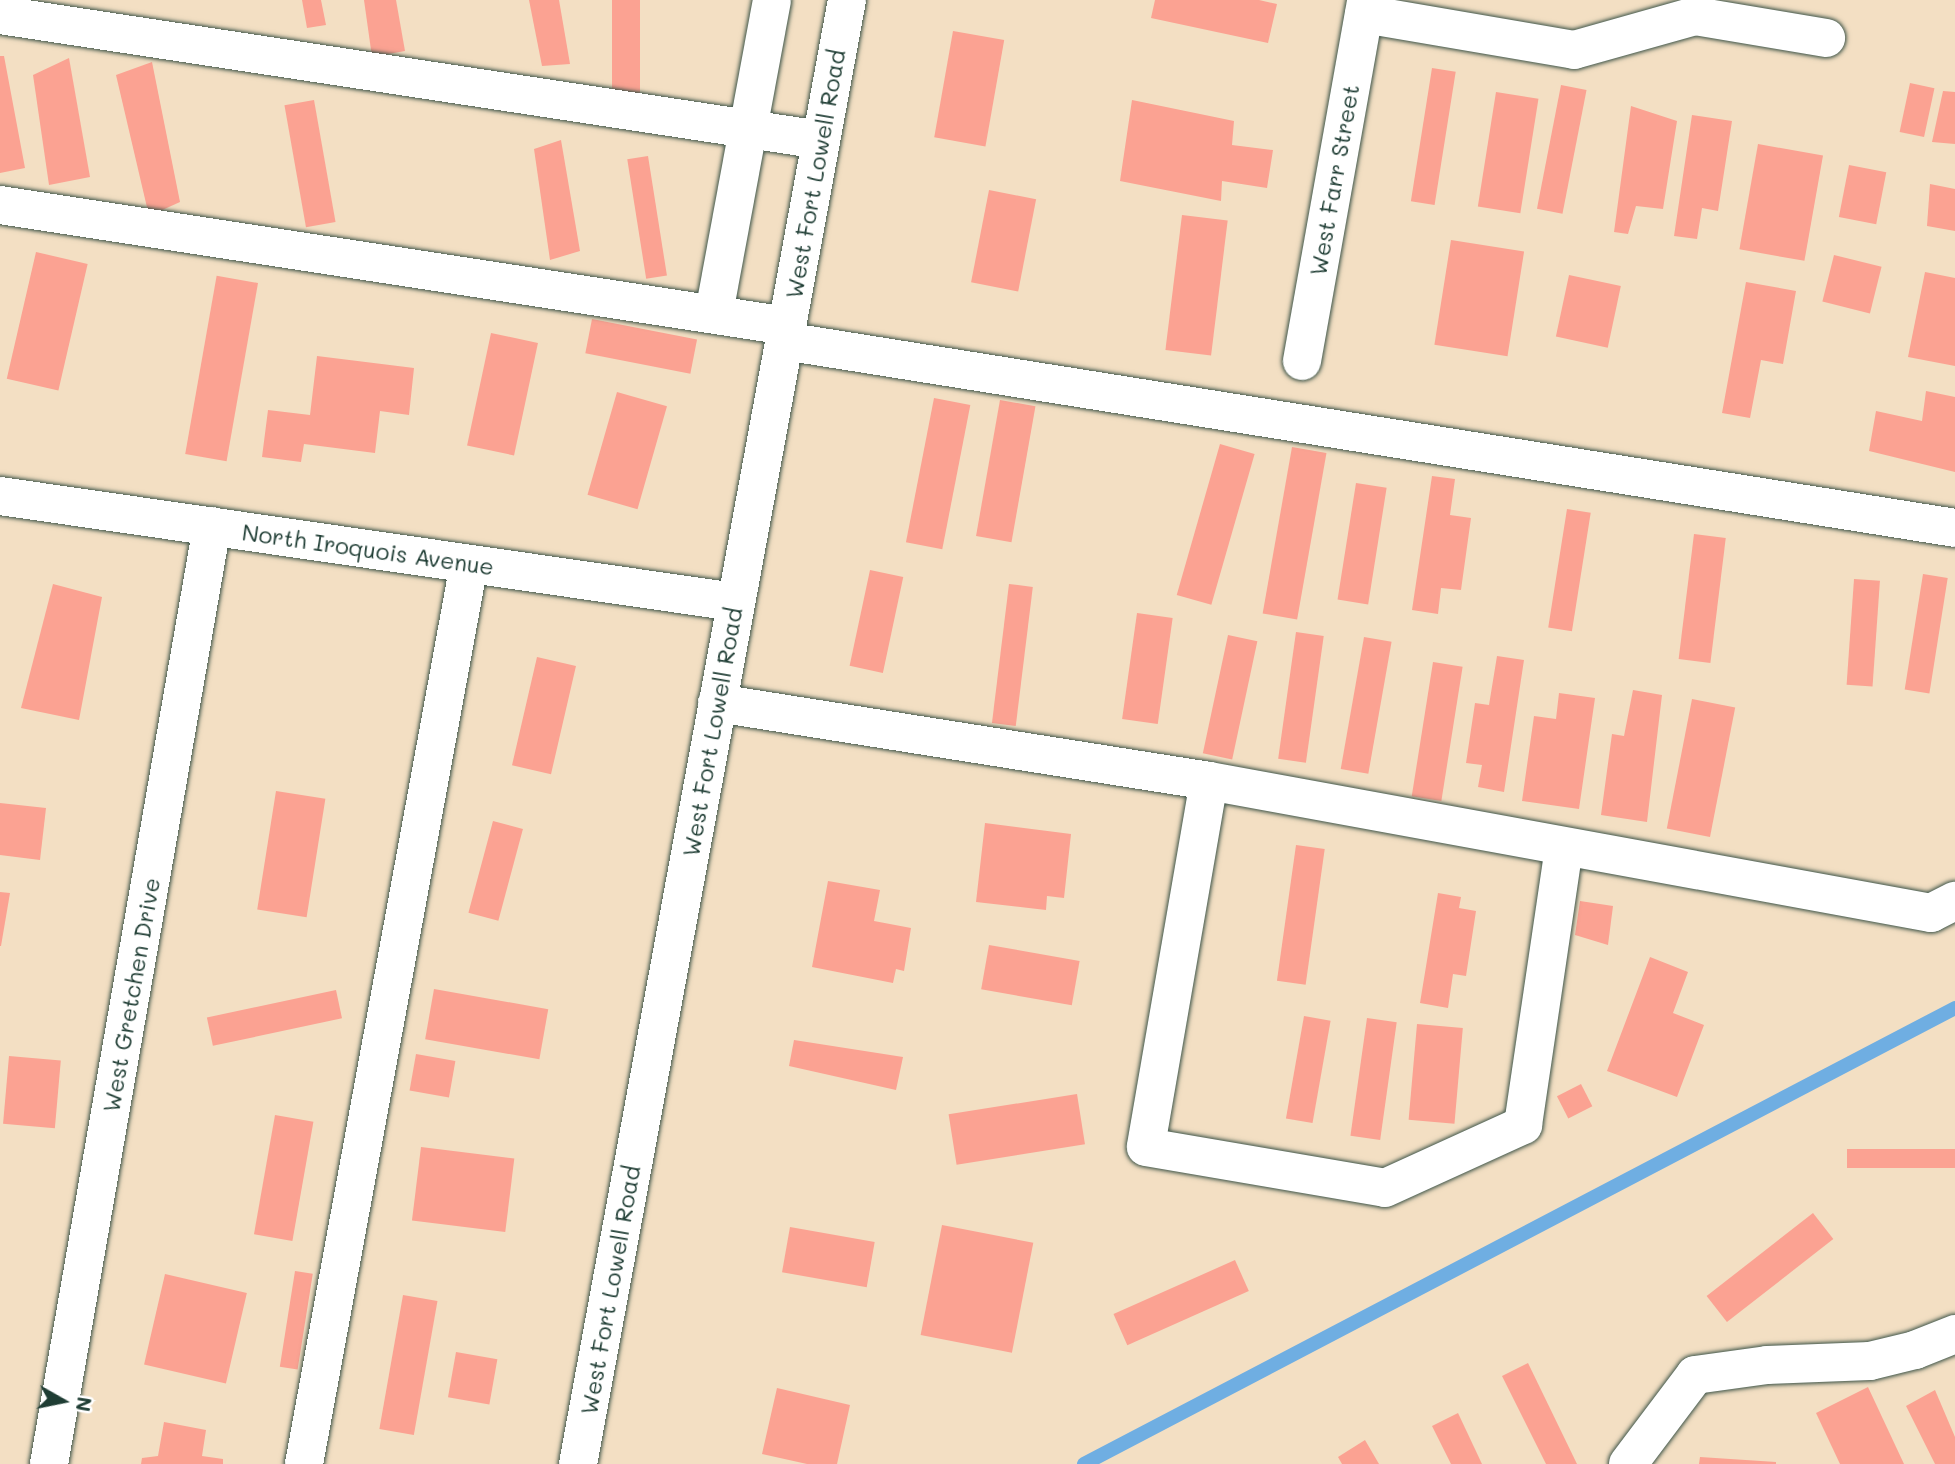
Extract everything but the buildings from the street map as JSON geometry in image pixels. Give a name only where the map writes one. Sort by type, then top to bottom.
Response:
[{"type":"street","points":[[714,313],[772,0]]},
{"type":"street","name":"West Fort Lowell Road","points":[[578,1464],[847,0]]},
{"type":"street","points":[[1365,7],[1574,50],[1695,16],[1826,38]]},
{"type":"street","name":"West Farr Street","points":[[1302,361],[1365,7]]},
{"type":"street","points":[[0,15],[821,140]]},
{"type":"street","points":[[0,205],[714,313],[786,334],[1955,528]]},
{"type":"street","name":"North Iroquois Avenue","points":[[0,496],[735,602]]},
{"type":"street","name":"West Gretchen Drive","points":[[49,1464],[212,526]]},
{"type":"street","points":[[304,1464],[469,564]]},
{"type":"street","points":[[717,703],[1209,781],[1564,849],[1931,913],[1955,901]]},
{"type":"street","points":[[1209,781],[1146,1147],[1385,1188],[1523,1125],[1564,849]]},
{"type":"street","points":[[1628,1464],[1695,1375],[1768,1365],[1870,1361],[1915,1350],[1955,1334]]},
{"type":"waterway","points":[[1084,1464],[1955,1008]]}]
